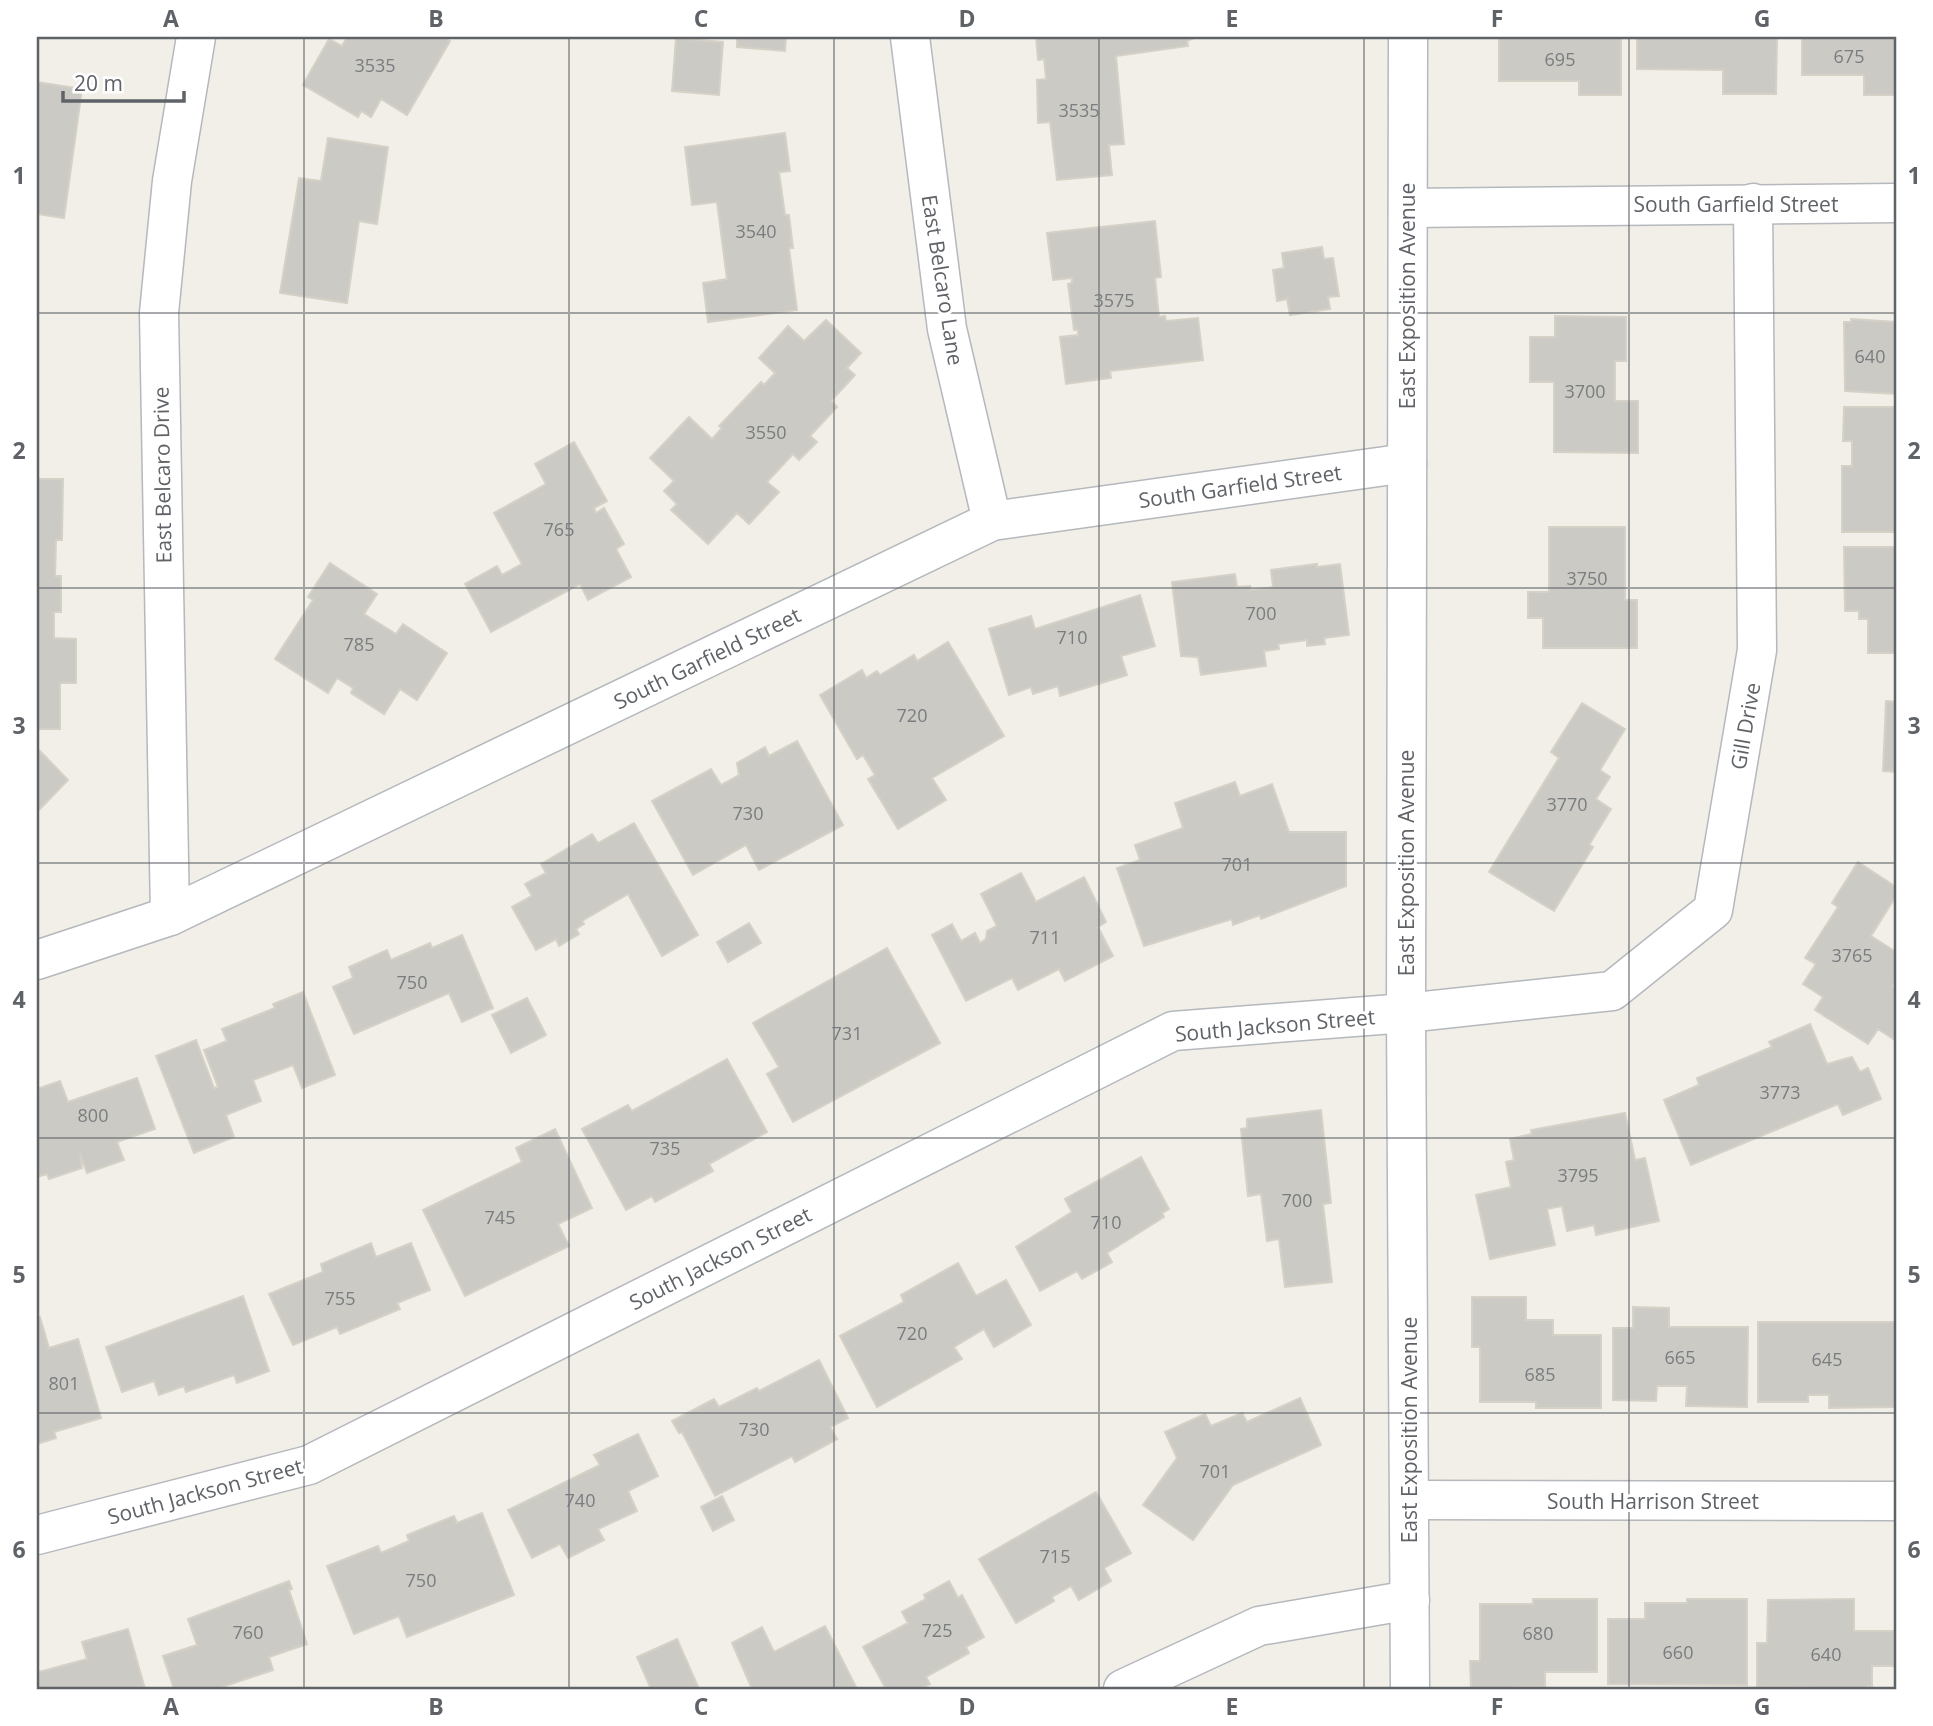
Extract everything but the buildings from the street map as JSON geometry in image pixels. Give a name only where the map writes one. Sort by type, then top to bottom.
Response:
[{"type":"street","name":"East Belcaro Drive","points":[[170,916],[159,313],[172,181],[197,37]]},
{"type":"street","name":"East Belcaro Lane","points":[[910,37],[947,330],[992,521]]},
{"type":"street","name":"East Exposition Avenue","points":[[1408,37],[1406,1013],[1410,1689]]},
{"type":"street","name":"Gill Drive","points":[[1406,1013],[1612,991],[1713,910],[1758,650],[1753,203]]},
{"type":"street","name":"South Garfield Street","points":[[1408,208],[1896,203]]},
{"type":"street","name":"South Garfield Street","points":[[37,960],[170,916],[992,521],[1407,463]]},
{"type":"street","name":"South Jackson Street","points":[[37,1535],[309,1465],[1172,1031],[1406,1013]]},
{"type":"street","name":"South Harrison Street","points":[[1410,1500],[1896,1501]]},
{"type":"street","points":[[1123,1689],[1259,1626],[1410,1600]]}]
